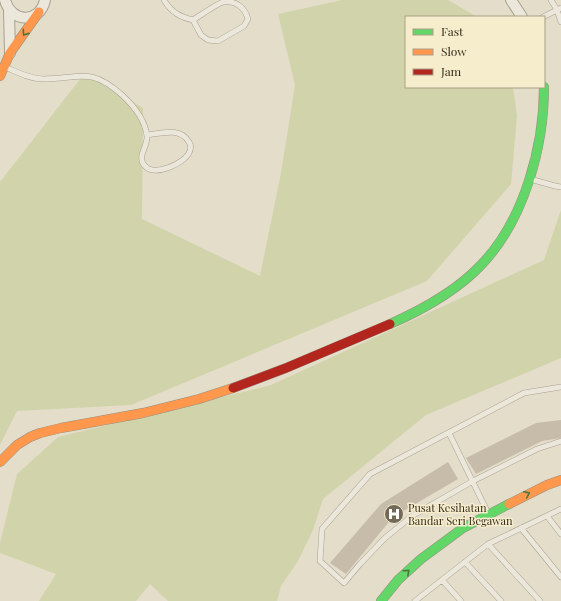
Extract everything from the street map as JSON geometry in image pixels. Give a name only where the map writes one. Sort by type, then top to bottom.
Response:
[{"type":"street","points":[[5,0],[9,11],[10,53]]},
{"type":"street","points":[[511,0],[521,16]]},
{"type":"street","points":[[9,11],[16,16],[24,18],[32,17],[45,4]]},
{"type":"street","points":[[0,76],[10,53],[45,4]]},
{"type":"street","points":[[0,462],[7,453],[31,437],[54,429],[141,413],[206,397],[275,373],[404,318],[432,304],[459,286],[475,271],[499,244],[515,214],[529,179],[536,156],[544,88]]},
{"type":"street","points":[[381,601],[398,580],[421,560],[463,528],[547,485],[561,480]]},
{"type":"lane","points":[[164,0],[169,9],[184,18],[193,20],[223,2],[233,2],[240,5],[246,12],[248,19],[244,26],[218,40],[208,40],[201,35],[193,20]]},
{"type":"lane","points":[[551,0],[559,9],[561,22]]},
{"type":"lane","points":[[545,16],[559,9]]},
{"type":"lane","points":[[4,66],[41,79],[79,75],[95,77],[108,83],[135,107],[142,118],[147,135],[147,141],[142,154],[142,159],[144,165],[150,169],[166,169],[187,156],[190,152],[191,145],[188,139],[180,132],[147,135]]},
{"type":"lane","points":[[529,179],[561,187]]},
{"type":"lane","points":[[561,387],[524,393],[370,474],[322,529],[320,561],[344,583],[360,564],[386,538],[412,516],[473,481],[537,449],[561,441]]},
{"type":"lane","points":[[449,433],[488,514]]},
{"type":"lane","points":[[417,600],[488,544],[561,509]]},
{"type":"lane","points":[[547,516],[561,534]]},
{"type":"lane","points":[[521,528],[561,577]]},
{"type":"lane","points":[[488,544],[540,601]]},
{"type":"lane","points":[[466,562],[502,601]]},
{"type":"lane","points":[[442,580],[461,601]]},
{"type":"green space","points":[[342,0],[448,0],[475,16],[405,16],[405,88],[513,88],[517,116],[511,184],[427,281],[131,405],[17,411],[0,445],[0,182],[84,74],[143,108],[142,219],[260,276],[281,173],[295,85],[278,14]]},
{"type":"green space","points":[[561,210],[561,358],[426,415],[323,499],[313,530],[298,561],[281,586],[277,601],[168,601],[150,584],[136,601],[39,601],[56,574],[0,553],[0,543],[17,474],[58,437],[271,385],[544,260]]},
{"type":"building","points":[[561,420],[561,438],[542,441],[476,474],[466,458],[536,423]]},
{"type":"building","points":[[448,462],[458,479],[393,517],[346,574],[330,563],[381,504]]},
{"type":"traffic: fast","points":[[390,324],[427,306],[462,283],[482,264],[497,246],[509,226],[529,182],[540,134],[544,88]]},
{"type":"traffic: fast","points":[[381,601],[398,580],[421,559],[463,528],[509,504]]},
{"type":"traffic: slow","points":[[0,76],[10,53],[39,12]]},
{"type":"traffic: slow","points":[[0,462],[17,445],[40,433],[143,413],[199,399],[233,388]]},
{"type":"traffic: slow","points":[[509,504],[547,485],[561,480]]},
{"type":"traffic: jam","points":[[233,388],[286,368],[390,324]]},
{"type":"place","name":"Pusat Kesihatan Bandar Seri Begawan","points":[[394,514]]}]
